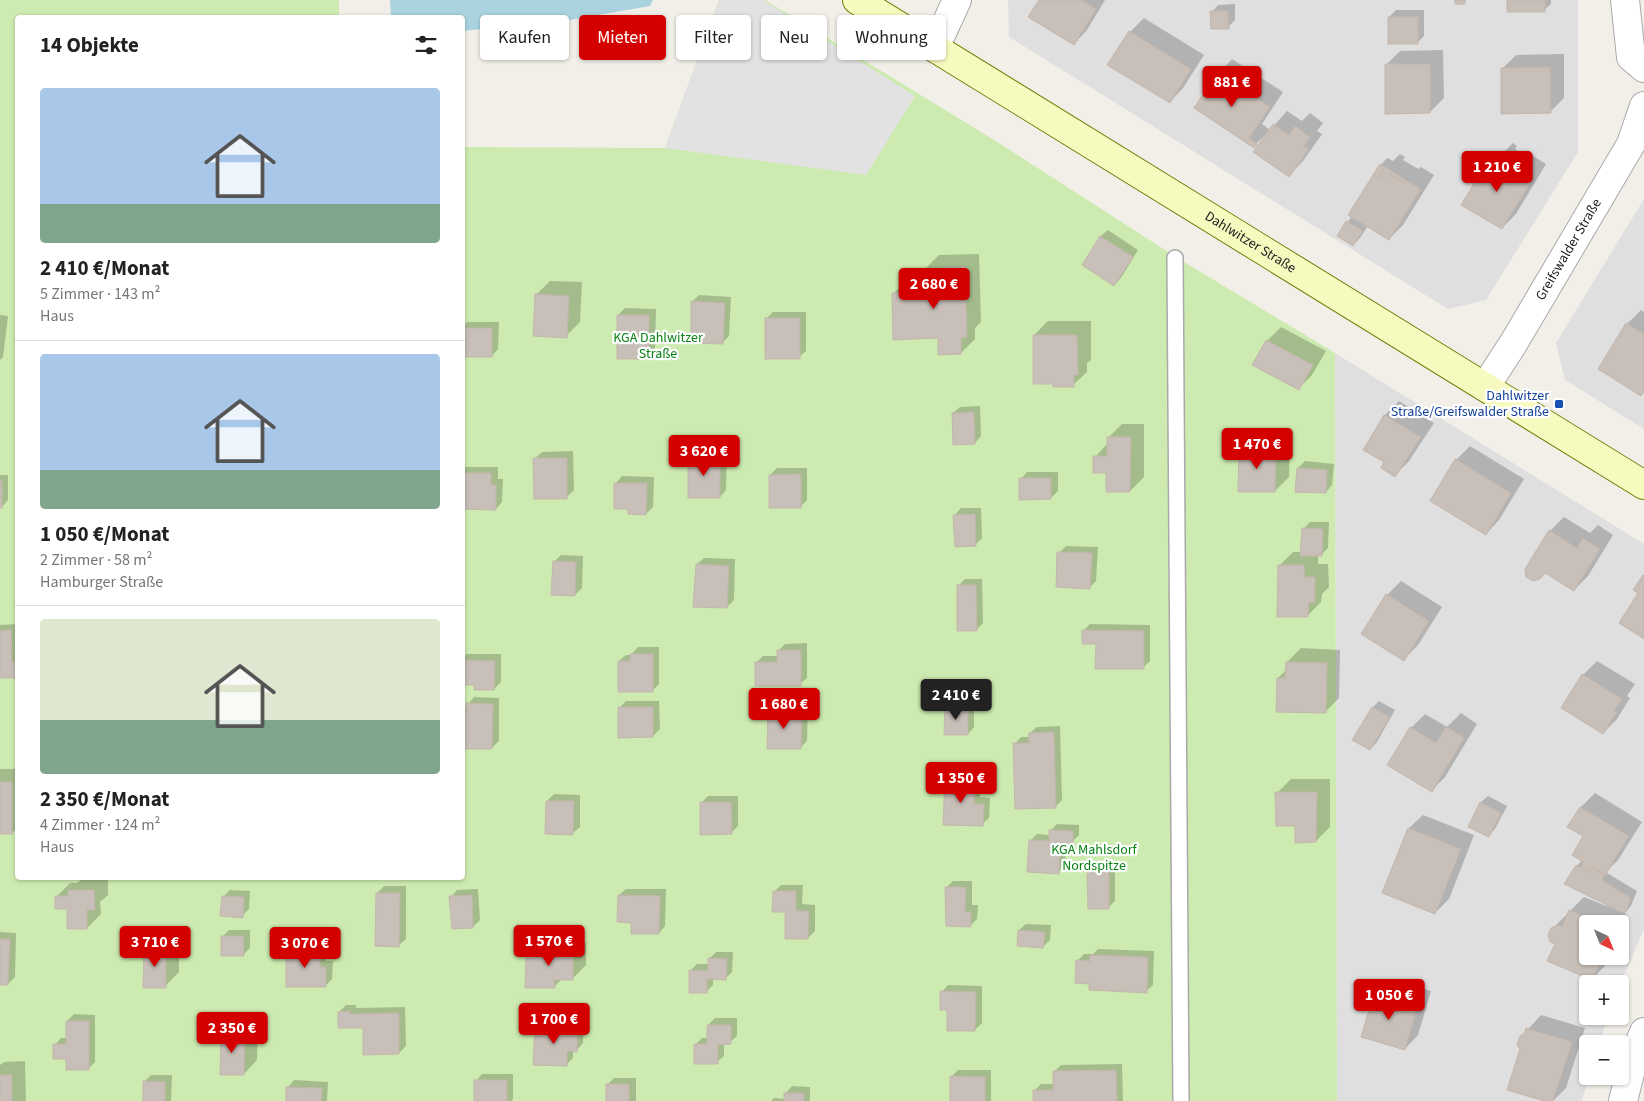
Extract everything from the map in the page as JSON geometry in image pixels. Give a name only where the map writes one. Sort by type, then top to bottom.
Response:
[{"type":"main road","name":"Dahlwitzer Straße","points":[[857,0],[881,15]]},
{"type":"main road","name":"Dahlwitzer Straße","points":[[946,55],[1644,485]]},
{"type":"street","points":[[946,24],[957,0]]},
{"type":"street","points":[[1624,0],[1631,57],[1644,68]]},
{"type":"street","name":"Greifswalder Straße","points":[[1485,387],[1513,344],[1631,144],[1644,106]]},
{"type":"street","points":[[1623,1101],[1635,1053],[1644,1032]]},
{"type":"lane","points":[[1175,258],[1181,1101]]},
{"type":"shaded area","points":[[719,0],[763,0],[787,15],[761,15],[761,60],[827,60],[827,40],[837,47],[837,60],[858,60],[915,96],[866,175],[665,148],[697,60],[751,60],[751,15],[714,15]]},
{"type":"shaded area","points":[[1008,0],[1578,0],[1578,152],[1486,300],[1448,309],[1009,37]]},
{"type":"shaded area","points":[[1644,199],[1644,429],[1565,380],[1556,343]]},
{"type":"shaded area","points":[[1335,353],[1644,544],[1644,929],[1629,964],[1629,915],[1579,915],[1579,965],[1629,965],[1624,975],[1579,975],[1579,1025],[1605,1025],[1602,1035],[1579,1035],[1579,1085],[1586,1085],[1582,1101],[1337,1101]]},
{"type":"green space","points":[[0,0],[339,0],[339,15],[15,15],[15,880],[465,880],[465,147],[665,148],[697,60],[751,60],[751,15],[714,15],[719,0],[765,0],[790,15],[761,15],[761,60],[827,60],[827,38],[837,44],[837,60],[863,60],[991,138],[1176,257],[1335,353],[1337,1101],[0,1101]]},
{"type":"water","points":[[390,0],[653,0],[650,6],[598,15],[579,15],[579,18],[569,20],[569,15],[480,15],[480,29],[465,31],[465,15],[391,15]]},
{"type":"building","points":[[1039,0],[1081,0],[1096,9],[1074,45],[1028,17]]},
{"type":"building","points":[[1455,0],[1465,0],[1465,4],[1455,4]]},
{"type":"building","points":[[1507,0],[1545,0],[1545,12],[1507,12]]},
{"type":"building","points":[[1210,11],[1228,11],[1229,29],[1211,29]]},
{"type":"building","points":[[1388,17],[1418,17],[1418,44],[1388,44]]},
{"type":"building","points":[[1129,31],[1191,69],[1170,103],[1107,65]]},
{"type":"building","points":[[1385,64],[1430,64],[1430,113],[1385,114]]},
{"type":"building","points":[[1550,67],[1551,113],[1501,114],[1501,68]]},
{"type":"building","points":[[1218,72],[1270,107],[1249,138],[1257,144],[1254,148],[1194,108]]},
{"type":"building","points":[[1273,124],[1289,135],[1295,126],[1310,137],[1304,146],[1309,149],[1289,177],[1253,152]]},
{"type":"building","points":[[1498,156],[1504,160],[1502,164],[1516,172],[1518,169],[1533,178],[1502,229],[1461,205],[1486,164],[1491,168]]},
{"type":"building","points":[[1380,164],[1385,167],[1378,179],[1373,175]]},
{"type":"building","points":[[1385,167],[1392,171],[1390,175],[1404,183],[1406,180],[1421,189],[1389,240],[1348,215],[1373,175],[1378,179]]},
{"type":"building","points":[[1392,171],[1406,180],[1404,183],[1390,175]]},
{"type":"building","points":[[1346,221],[1363,231],[1353,246],[1337,236]]},
{"type":"building","points":[[1100,236],[1133,257],[1114,286],[1082,265]]},
{"type":"building","points":[[965,267],[967,337],[961,338],[961,354],[938,355],[938,338],[893,340],[892,293],[924,292],[923,269]]},
{"type":"building","points":[[535,294],[569,296],[567,338],[533,336]]},
{"type":"building","points":[[691,301],[725,303],[723,344],[691,343]]},
{"type":"building","points":[[617,315],[649,315],[649,359],[617,359]]},
{"type":"building","points":[[765,318],[800,318],[800,359],[765,359]]},
{"type":"building","points":[[1626,323],[1644,334],[1644,392],[1641,396],[1598,369]]},
{"type":"building","points":[[465,328],[492,328],[492,357],[465,357]]},
{"type":"building","points":[[1033,335],[1077,335],[1078,375],[1074,375],[1074,387],[1053,387],[1053,384],[1033,384]]},
{"type":"building","points":[[1266,340],[1313,365],[1299,390],[1252,365]]},
{"type":"building","points":[[974,412],[975,444],[953,445],[952,413]]},
{"type":"building","points":[[1384,415],[1421,437],[1395,477],[1381,468],[1384,462],[1363,450]]},
{"type":"building","points":[[1107,437],[1131,437],[1130,492],[1106,492],[1106,473],[1093,473],[1093,456],[1107,456]]},
{"type":"building","points":[[1239,447],[1276,448],[1275,492],[1238,492]]},
{"type":"building","points":[[688,456],[720,456],[720,498],[688,498]]},
{"type":"building","points":[[533,458],[567,458],[567,499],[534,499]]},
{"type":"building","points":[[1455,459],[1511,493],[1486,535],[1430,501]]},
{"type":"building","points":[[1297,468],[1327,470],[1326,493],[1295,492]]},
{"type":"building","points":[[465,473],[491,473],[491,485],[496,485],[496,510],[465,509]]},
{"type":"building","points":[[801,474],[801,508],[769,508],[769,475]]},
{"type":"building","points":[[1019,478],[1051,478],[1051,499],[1019,500]]},
{"type":"building","points":[[0,481],[2,481],[2,508],[0,508]]},
{"type":"building","points":[[614,483],[647,483],[646,515],[628,514],[628,509],[614,509]]},
{"type":"building","points":[[975,514],[976,546],[955,547],[953,515]]},
{"type":"building","points":[[1302,528],[1323,529],[1322,556],[1300,556]]},
{"type":"building","points":[[1549,530],[1577,548],[1583,538],[1600,549],[1574,591],[1545,573],[1540,579],[1533,581],[1526,577],[1525,569]]},
{"type":"building","points":[[1057,552],[1092,553],[1090,589],[1056,587]]},
{"type":"building","points":[[553,561],[576,562],[575,596],[551,595]]},
{"type":"building","points":[[696,564],[729,566],[727,608],[693,607]]},
{"type":"building","points":[[1278,565],[1304,565],[1305,577],[1315,577],[1315,602],[1309,602],[1308,617],[1277,617]]},
{"type":"building","points":[[1643,575],[1644,639],[1619,623],[1638,593],[1633,590]]},
{"type":"building","points":[[957,585],[976,585],[977,631],[957,631]]},
{"type":"building","points":[[1386,594],[1429,621],[1404,661],[1361,634]]},
{"type":"building","points":[[11,630],[12,662],[15,662],[15,678],[0,678],[0,631]]},
{"type":"building","points":[[1082,630],[1144,631],[1144,669],[1095,669],[1096,644],[1082,644]]},
{"type":"building","points":[[777,650],[801,650],[801,686],[755,686],[755,662],[777,662]]},
{"type":"building","points":[[630,654],[653,654],[653,692],[618,692],[618,661],[630,661]]},
{"type":"building","points":[[465,660],[495,661],[494,690],[474,690],[474,685],[465,685]]},
{"type":"building","points":[[1286,662],[1327,663],[1326,713],[1276,712],[1277,678],[1285,678]]},
{"type":"building","points":[[1582,674],[1622,699],[1614,711],[1617,712],[1603,734],[1561,708]]},
{"type":"building","points":[[466,703],[493,704],[492,749],[465,749]]},
{"type":"building","points":[[618,707],[653,707],[653,737],[618,738]]},
{"type":"building","points":[[945,707],[968,707],[968,735],[944,735]]},
{"type":"building","points":[[1372,707],[1390,717],[1370,750],[1352,740]]},
{"type":"building","points":[[768,708],[783,708],[783,713],[802,713],[801,749],[767,749]]},
{"type":"building","points":[[1446,726],[1464,738],[1432,792],[1387,765],[1410,727],[1436,743]]},
{"type":"building","points":[[1054,732],[1056,808],[1015,809],[1013,743],[1029,743],[1029,733]]},
{"type":"building","points":[[945,777],[968,779],[968,785],[975,786],[974,804],[984,804],[983,826],[943,825]]},
{"type":"building","points":[[0,782],[12,782],[12,834],[0,834]]},
{"type":"building","points":[[1275,792],[1317,792],[1316,842],[1295,843],[1295,826],[1276,826]]},
{"type":"building","points":[[546,801],[574,801],[573,835],[545,834]]},
{"type":"building","points":[[700,802],[731,802],[732,834],[700,835]]},
{"type":"building","points":[[1480,802],[1501,813],[1489,837],[1468,827]]},
{"type":"building","points":[[1580,807],[1629,836],[1605,875],[1592,867],[1588,872],[1580,868],[1583,862],[1572,855],[1583,836],[1567,827]]},
{"type":"building","points":[[1408,828],[1461,849],[1435,914],[1382,893]]},
{"type":"building","points":[[1049,830],[1073,831],[1073,843],[1060,843],[1059,874],[1027,872],[1029,840],[1049,841]]},
{"type":"building","points":[[1576,865],[1588,872],[1592,867],[1605,875],[1602,880],[1631,898],[1625,914],[1564,884]]},
{"type":"building","points":[[1087,868],[1109,868],[1109,909],[1088,909]]},
{"type":"building","points":[[945,887],[966,887],[965,912],[971,912],[971,927],[946,926]]},
{"type":"building","points":[[68,890],[94,890],[95,910],[87,910],[87,929],[67,929],[67,909],[55,909],[55,896],[68,896]]},
{"type":"building","points":[[773,891],[796,891],[796,911],[809,911],[808,939],[785,939],[785,912],[772,912]]},
{"type":"building","points":[[376,893],[400,893],[399,947],[375,946]]},
{"type":"building","points":[[472,895],[473,928],[452,929],[449,896]]},
{"type":"building","points":[[618,895],[660,896],[659,934],[631,934],[631,923],[617,922]]},
{"type":"building","points":[[222,896],[244,897],[243,918],[220,916]]},
{"type":"building","points":[[1569,910],[1580,915],[1579,965],[1599,965],[1594,975],[1580,975],[1547,961],[1555,944],[1550,942],[1548,935],[1551,928],[1558,925],[1562,927]]},
{"type":"building","points":[[1018,930],[1045,932],[1043,948],[1017,946]]},
{"type":"building","points":[[221,936],[243,936],[244,956],[221,956]]},
{"type":"building","points":[[0,939],[10,939],[8,985],[0,985]]},
{"type":"building","points":[[545,943],[569,943],[569,956],[573,956],[573,980],[554,980],[555,988],[525,988],[526,956],[544,956]]},
{"type":"building","points":[[166,947],[166,988],[143,988],[144,948]]},
{"type":"building","points":[[295,949],[320,949],[320,967],[326,967],[326,987],[286,987],[286,955],[295,955]]},
{"type":"building","points":[[1090,955],[1148,957],[1147,993],[1089,990],[1089,984],[1075,983],[1076,960],[1090,961]]},
{"type":"building","points":[[708,958],[727,959],[726,980],[707,979],[707,993],[689,993],[689,970],[708,971]]},
{"type":"building","points":[[940,991],[976,992],[975,1031],[947,1031],[947,1010],[940,1010]]},
{"type":"building","points":[[1375,992],[1418,1005],[1405,1050],[1361,1037],[1369,1010],[1366,1005],[1369,997]]},
{"type":"building","points":[[350,1011],[350,1014],[399,1013],[399,1054],[363,1055],[363,1028],[338,1028],[338,1012]]},
{"type":"building","points":[[66,1021],[89,1021],[89,1070],[66,1070],[66,1059],[53,1059],[53,1044],[66,1044]]},
{"type":"building","points":[[707,1025],[731,1025],[731,1044],[718,1045],[718,1064],[694,1064],[694,1044],[707,1044]]},
{"type":"building","points":[[535,1026],[578,1027],[577,1052],[567,1051],[567,1066],[533,1065]]},
{"type":"building","points":[[1526,1028],[1572,1042],[1553,1101],[1544,1101],[1507,1090],[1520,1049],[1517,1045],[1520,1036],[1524,1034]]},
{"type":"building","points":[[221,1034],[245,1034],[244,1075],[220,1075]]},
{"type":"building","points":[[1116,1070],[1117,1101],[1033,1101],[1033,1090],[1053,1090],[1053,1071]]},
{"type":"building","points":[[0,1075],[12,1075],[12,1101],[0,1101]]},
{"type":"building","points":[[950,1076],[985,1077],[985,1101],[950,1101]]},
{"type":"building","points":[[474,1080],[507,1080],[507,1101],[474,1101]]},
{"type":"building","points":[[143,1081],[165,1082],[165,1101],[143,1101]]},
{"type":"building","points":[[606,1084],[629,1084],[629,1101],[606,1101]]},
{"type":"building","points":[[286,1087],[322,1088],[321,1101],[286,1101]]},
{"type":"building","points":[[784,1093],[804,1093],[804,1101],[784,1101]]},
{"type":"place","name":"Dahlwitzer Straße/Greifswalder Straße","points":[[1559,404]]},
{"type":"park label","name":"KGA Dahlwitzer Straße","points":[[658,346]]},
{"type":"park label","name":"KGA Mahlsdorf Nordspitze","points":[[1094,858]]}]
